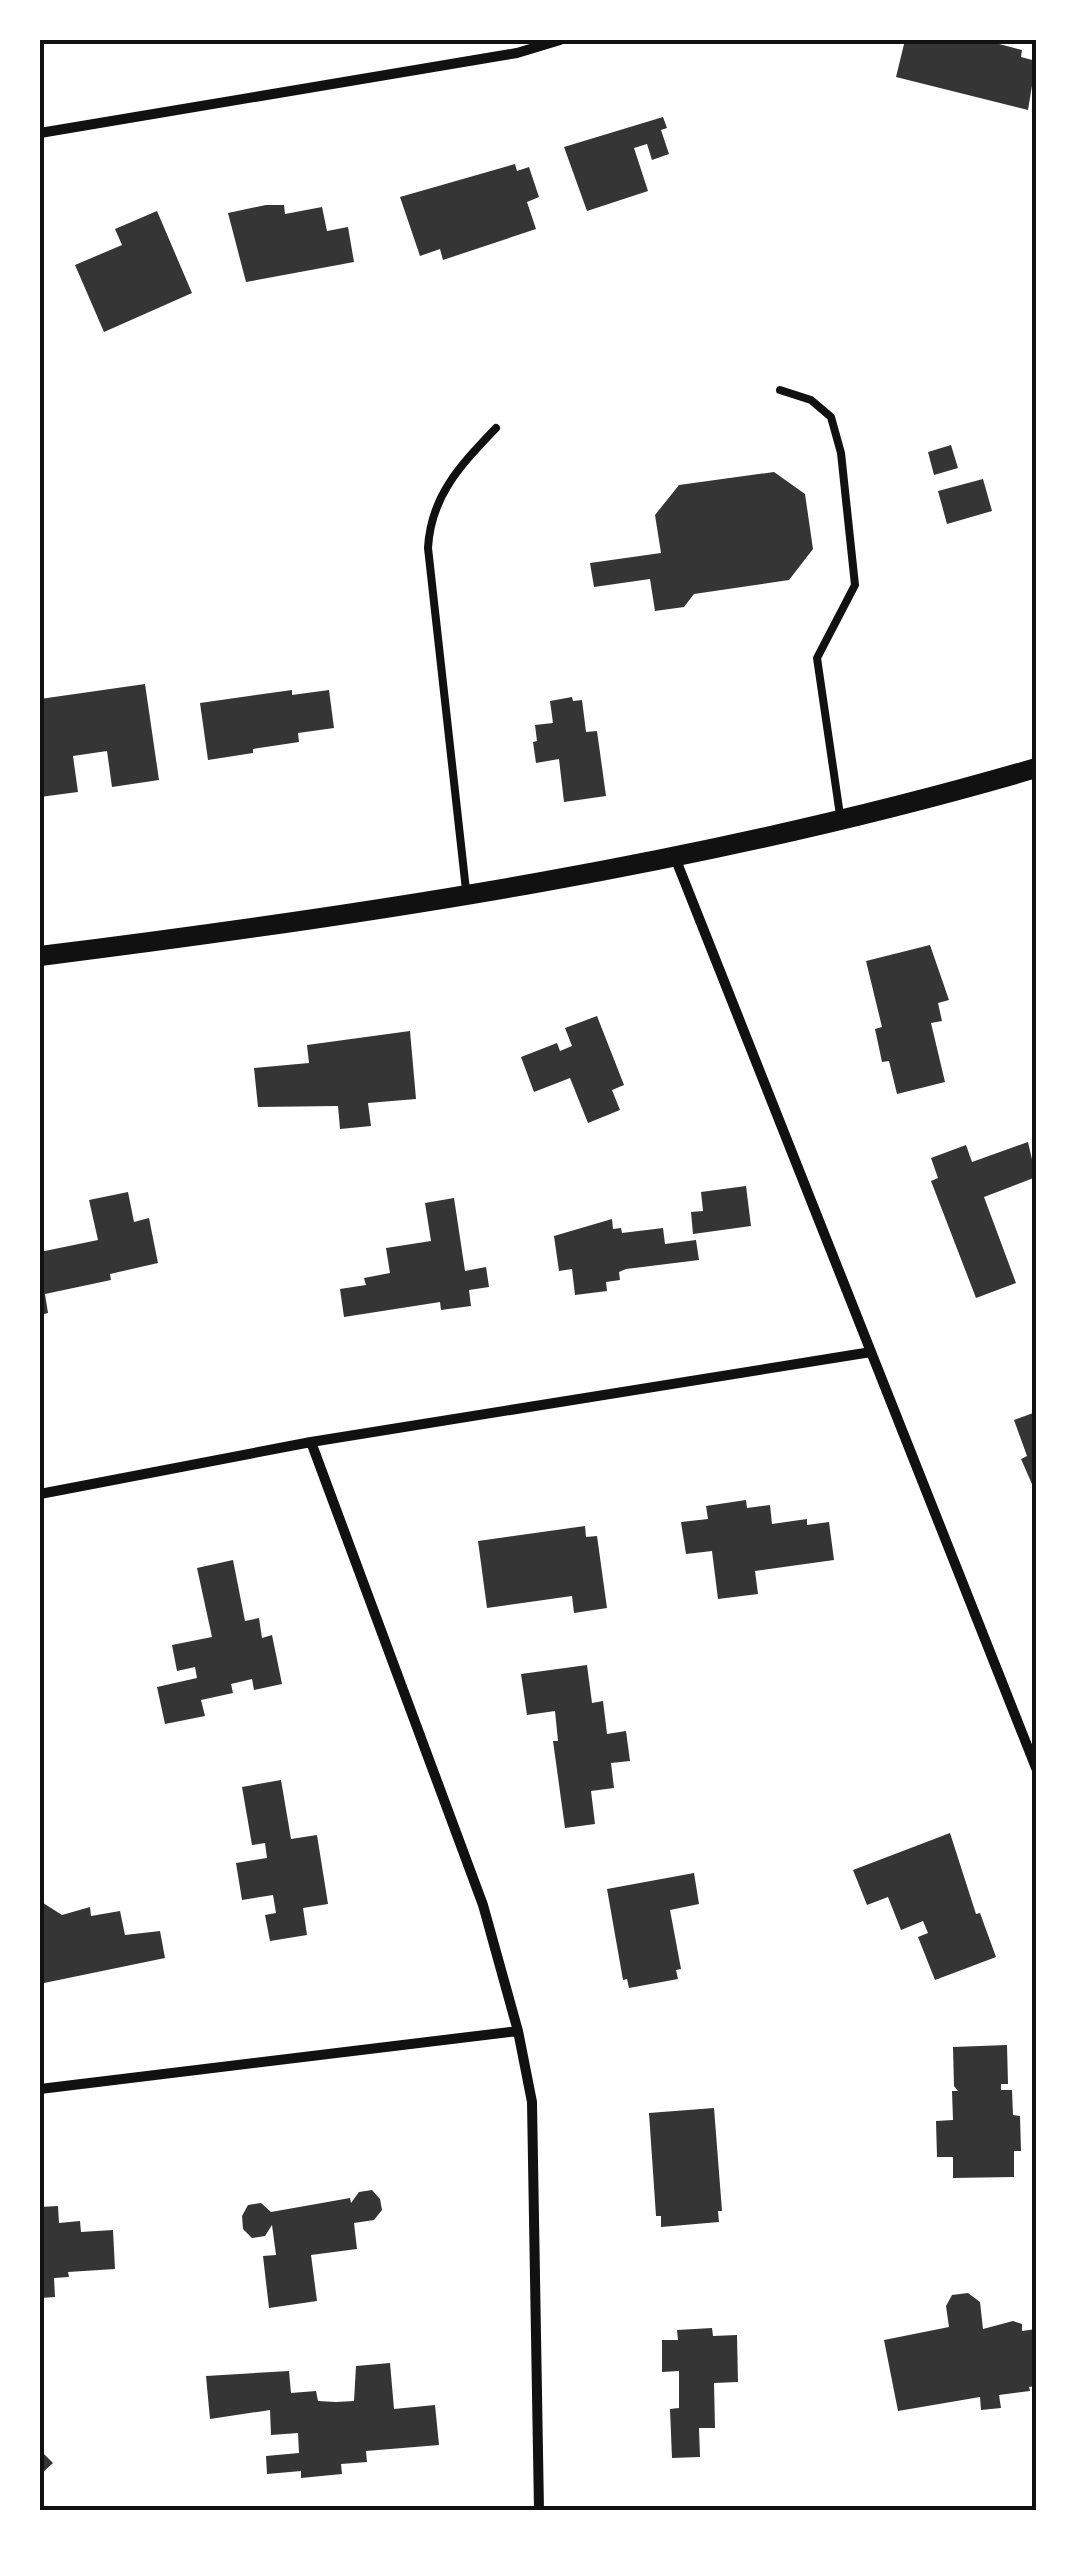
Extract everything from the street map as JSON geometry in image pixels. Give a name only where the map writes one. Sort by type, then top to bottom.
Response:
[{"type":"main road","points":[[40,956],[334,919],[466,895],[840,820],[1036,768]]},
{"type":"street","points":[[40,132],[517,52],[560,40]]},
{"type":"street","points":[[674,854],[1036,1768]]},
{"type":"street","points":[[40,1494],[311,1442],[871,1352]]},
{"type":"street","points":[[311,1442],[482,1904],[518,2030],[532,2102],[539,2510]]},
{"type":"street","points":[[40,2090],[518,2030]]},
{"type":"lane","points":[[780,390],[811,400],[831,417],[841,454],[856,585],[817,658],[840,820]]},
{"type":"lane","points":[[466,895],[428,548],[429,525],[445,483],[496,428]]},
{"type":"building","points":[[905,40],[984,40],[1022,50],[1021,57],[1036,61],[1028,110],[896,77]]},
{"type":"building","points":[[663,117],[667,128],[661,130],[669,154],[652,160],[647,144],[634,148],[648,191],[587,211],[564,147]]},
{"type":"building","points":[[515,164],[517,171],[529,167],[539,197],[527,202],[536,229],[443,260],[440,249],[420,256],[400,197]]},
{"type":"building","points":[[284,205],[285,214],[322,207],[327,231],[348,227],[354,262],[246,282],[228,213]]},
{"type":"building","points":[[157,211],[192,293],[104,332],[75,265],[122,245],[115,229]]},
{"type":"building","points":[[951,445],[958,468],[934,475],[928,452]]},
{"type":"building","points":[[774,472],[805,494],[813,549],[789,580],[694,594],[684,607],[655,611],[650,579],[594,587],[590,563],[661,553],[655,515],[679,485]]},
{"type":"building","points":[[983,479],[992,511],[947,524],[938,491]]},
{"type":"building","points":[[145,684],[159,780],[112,787],[107,751],[73,756],[78,792],[40,797],[40,699]]},
{"type":"building","points":[[292,690],[292,695],[329,690],[334,728],[298,733],[299,742],[208,760],[200,703]]},
{"type":"building","points":[[572,697],[573,701],[582,700],[586,732],[597,731],[606,796],[564,802],[559,759],[536,763],[533,742],[537,741],[535,725],[553,723],[550,701]]},
{"type":"building","points":[[930,945],[949,1000],[938,1003],[942,1021],[931,1023],[945,1082],[897,1094],[889,1061],[882,1062],[875,1029],[882,1027],[866,961]]},
{"type":"building","points":[[597,1016],[624,1085],[612,1090],[620,1110],[588,1123],[570,1078],[534,1092],[521,1057],[557,1043],[560,1051],[572,1046],[565,1028]]},
{"type":"building","points":[[410,1031],[416,1099],[368,1103],[371,1126],[340,1129],[338,1106],[258,1107],[254,1068],[309,1063],[307,1045]]},
{"type":"building","points":[[1028,1142],[1036,1177],[984,1197],[1016,1283],[976,1298],[931,1181],[938,1178],[931,1158],[966,1145],[972,1162]]},
{"type":"building","points":[[746,1186],[751,1226],[693,1234],[691,1212],[703,1211],[701,1192]]},
{"type":"building","points":[[128,1192],[134,1222],[149,1218],[158,1263],[110,1274],[111,1280],[45,1294],[48,1313],[40,1315],[40,1252],[98,1240],[89,1200]]},
{"type":"building","points":[[454,1198],[465,1271],[486,1267],[489,1287],[469,1290],[471,1306],[441,1310],[440,1302],[344,1317],[340,1289],[366,1285],[364,1278],[390,1273],[386,1248],[431,1241],[425,1203]]},
{"type":"building","points":[[612,1219],[613,1229],[621,1228],[622,1233],[663,1228],[665,1244],[696,1240],[699,1260],[626,1269],[619,1272],[620,1280],[606,1282],[607,1291],[575,1295],[572,1269],[559,1271],[554,1236]]},
{"type":"building","points":[[1036,1412],[1035,1491],[1021,1459],[1027,1456],[1014,1420]]},
{"type":"building","points":[[746,1500],[747,1508],[770,1505],[772,1524],[807,1519],[807,1525],[829,1522],[834,1560],[755,1571],[758,1594],[718,1599],[712,1551],[686,1554],[681,1522],[708,1519],[706,1506]]},
{"type":"building","points":[[585,1526],[586,1537],[597,1536],[607,1608],[574,1613],[572,1596],[487,1608],[478,1541]]},
{"type":"building","points":[[233,1560],[245,1621],[259,1618],[262,1638],[272,1635],[282,1684],[254,1690],[252,1679],[231,1684],[233,1693],[201,1700],[205,1716],[165,1724],[157,1687],[197,1678],[195,1667],[177,1671],[172,1645],[212,1637],[197,1568]]},
{"type":"building","points":[[587,1665],[592,1703],[603,1701],[607,1734],[626,1731],[630,1761],[611,1763],[614,1788],[591,1791],[595,1824],[565,1828],[553,1741],[558,1741],[555,1711],[527,1715],[521,1674]]},
{"type":"building","points":[[281,1780],[291,1839],[317,1835],[328,1904],[303,1908],[307,1935],[270,1941],[265,1915],[276,1913],[273,1895],[242,1900],[236,1863],[267,1858],[265,1843],[252,1845],[242,1787]]},
{"type":"building","points":[[950,1833],[976,1914],[980,1913],[996,1957],[935,1980],[918,1937],[928,1933],[923,1921],[901,1930],[888,1897],[867,1905],[853,1870]]},
{"type":"building","points":[[694,1873],[699,1904],[670,1910],[681,1969],[676,1970],[678,1979],[629,1988],[627,1979],[623,1980],[607,1889]]},
{"type":"building","points":[[40,1901],[62,1915],[90,1907],[91,1916],[120,1911],[125,1935],[160,1931],[165,1958],[44,1983]]},
{"type":"building","points":[[1007,2045],[1008,2084],[1001,2084],[1001,2090],[1012,2090],[1013,2115],[1020,2116],[1021,2151],[1014,2151],[1014,2177],[953,2178],[953,2157],[937,2157],[936,2121],[953,2120],[952,2091],[958,2091],[954,2086],[953,2047]]},
{"type":"building","points":[[714,2108],[722,2211],[718,2211],[719,2222],[661,2227],[661,2216],[656,2216],[649,2113]]},
{"type":"building","points":[[372,2190],[380,2199],[382,2210],[374,2220],[354,2223],[357,2249],[311,2255],[317,2301],[269,2308],[263,2256],[276,2255],[272,2225],[265,2236],[252,2238],[243,2229],[242,2216],[248,2205],[261,2203],[271,2212],[350,2198],[351,2203],[359,2192]]},
{"type":"building","points":[[58,2206],[59,2223],[80,2221],[81,2232],[113,2230],[115,2269],[68,2272],[69,2277],[54,2278],[55,2297],[40,2298],[40,2207]]},
{"type":"building","points":[[968,2293],[980,2302],[983,2329],[1013,2321],[1022,2324],[1022,2331],[1036,2329],[1036,2386],[1029,2387],[1030,2391],[999,2395],[1001,2408],[981,2410],[980,2397],[898,2411],[884,2340],[949,2327],[946,2306],[952,2295]]},
{"type":"building","points":[[712,2328],[713,2336],[737,2335],[738,2382],[714,2383],[715,2428],[699,2428],[700,2457],[672,2458],[670,2409],[679,2408],[679,2371],[662,2372],[662,2340],[678,2340],[677,2330]]},
{"type":"building","points":[[390,2363],[394,2409],[435,2405],[439,2445],[366,2451],[367,2462],[341,2464],[342,2474],[301,2478],[301,2471],[267,2474],[266,2456],[299,2453],[298,2433],[271,2435],[270,2410],[210,2419],[206,2376],[289,2371],[291,2393],[316,2391],[318,2401],[354,2401],[356,2366]]},
{"type":"building","points":[[40,2450],[53,2463],[40,2475]]}]
